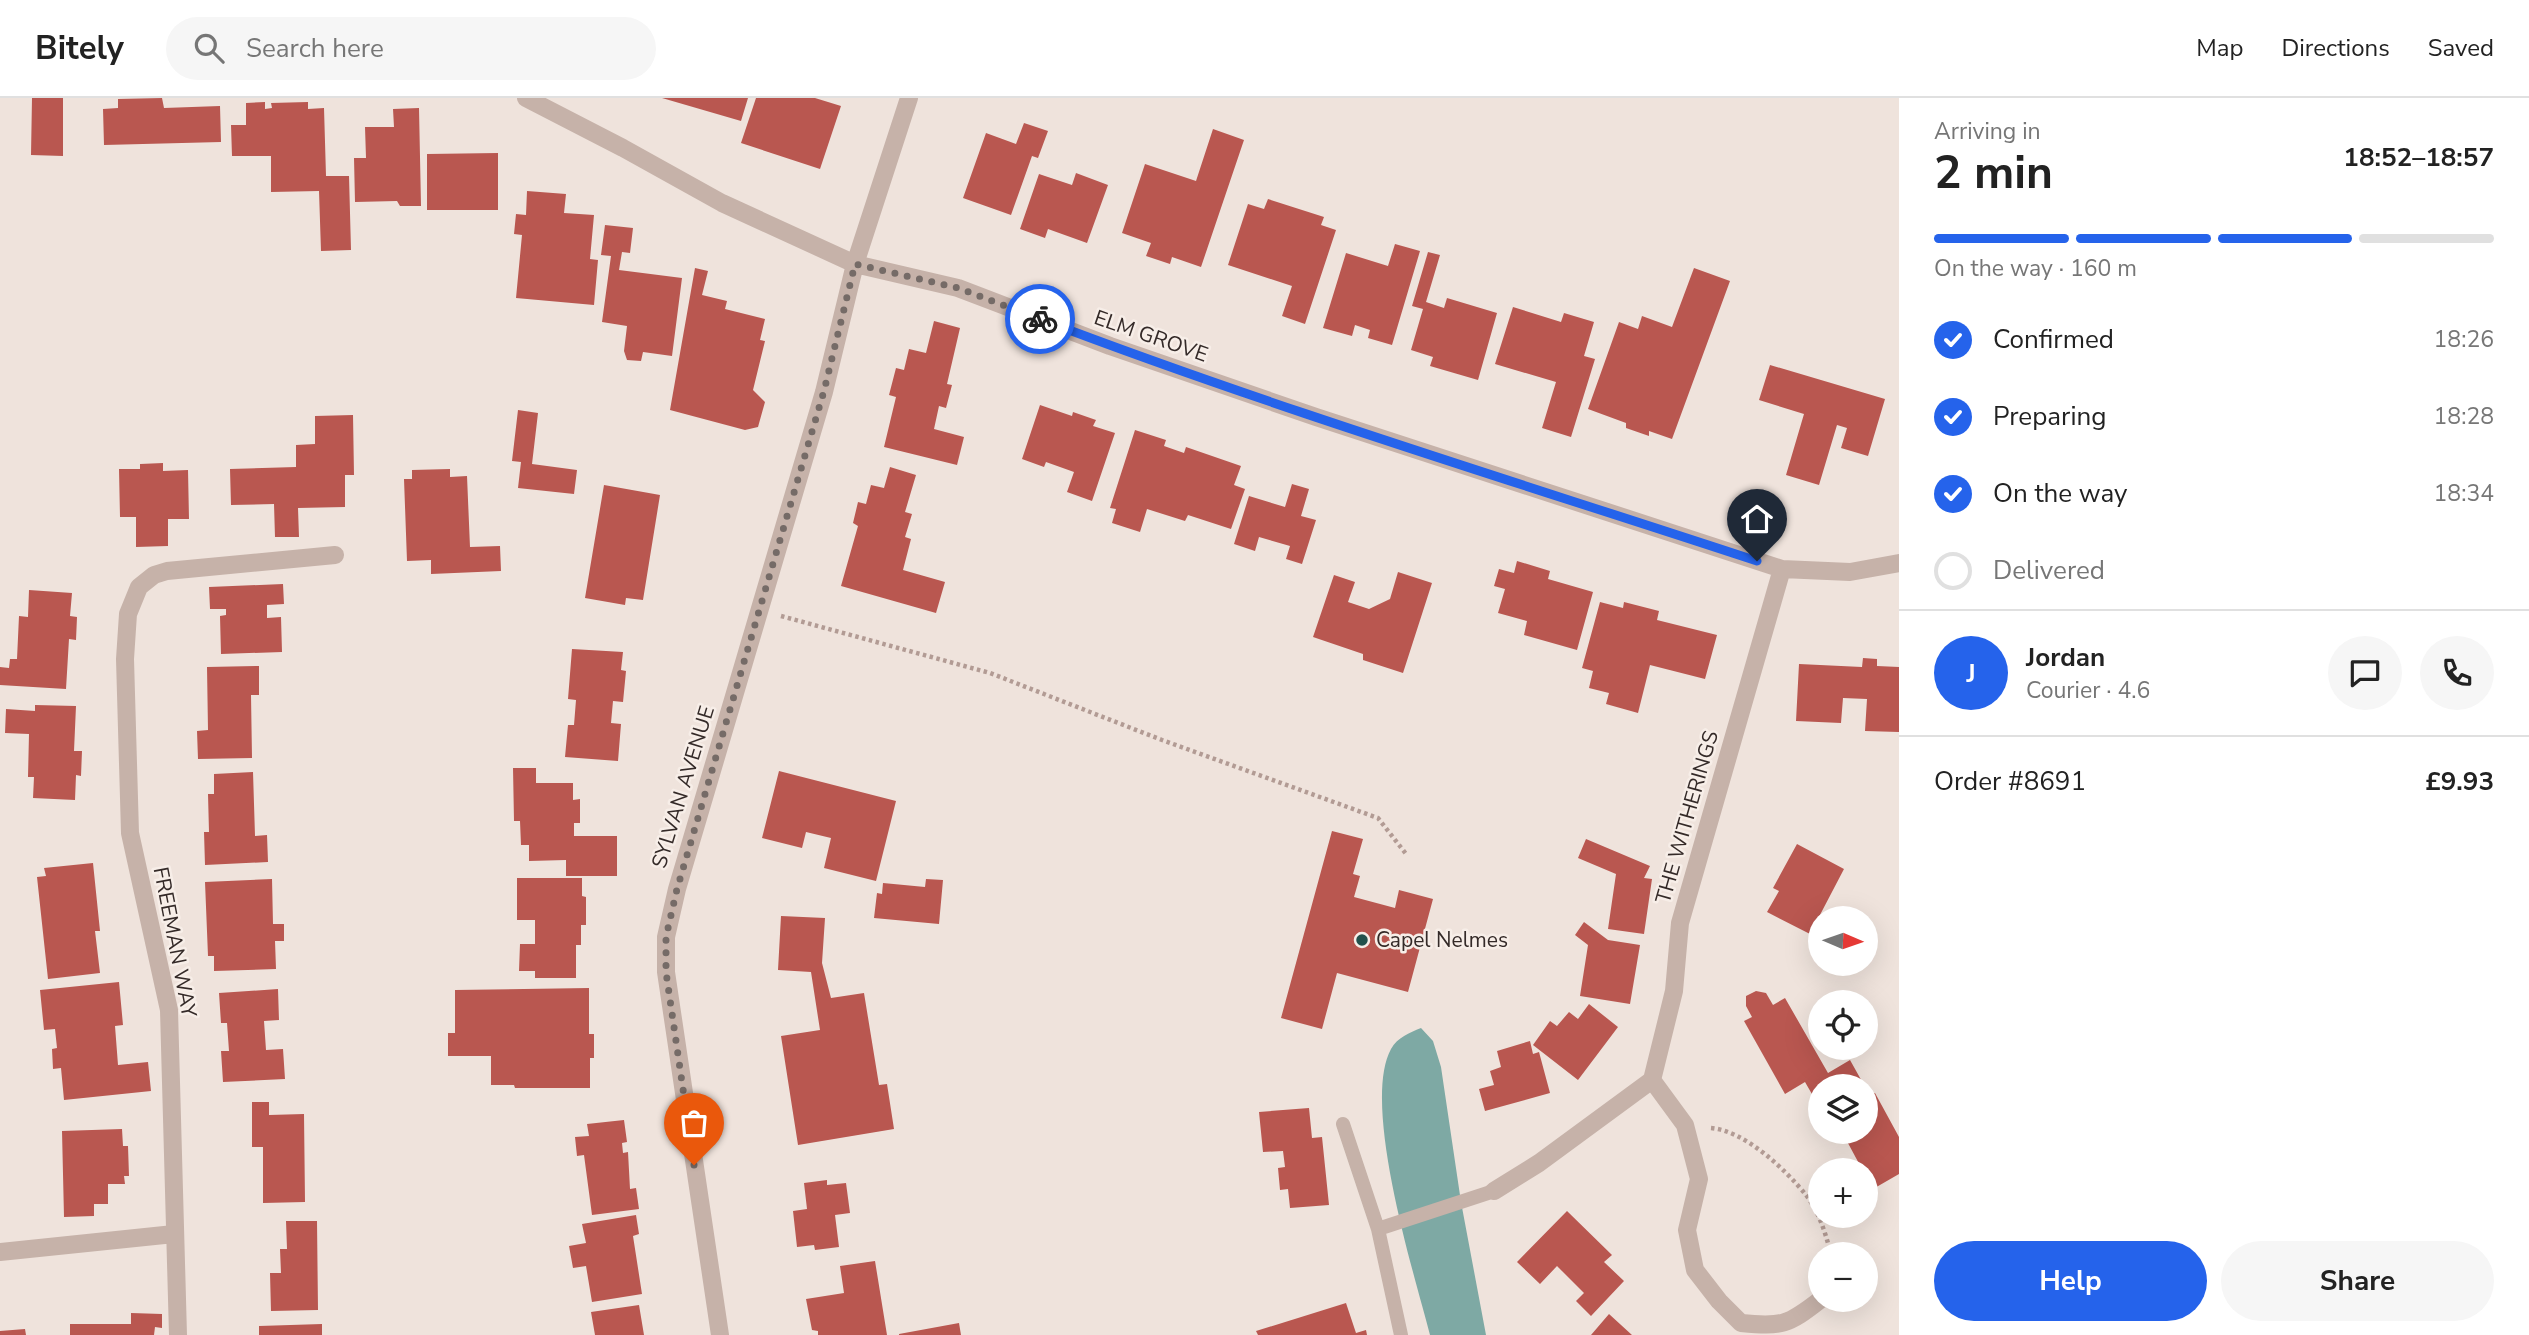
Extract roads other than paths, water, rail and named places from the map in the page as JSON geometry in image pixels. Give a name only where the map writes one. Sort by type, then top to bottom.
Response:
[{"type":"street","name":"ELM GROVE","points":[[526,98],[722,203],[855,264],[958,288],[1110,346],[1303,412],[1782,569],[1850,572],[1899,563]]},
{"type":"street","name":"SYLVAN AVENUE","points":[[720,1335],[666,972],[666,937],[677,889],[824,391],[855,264],[909,98]]},
{"type":"street","name":"FREEMAN WAY","points":[[178,1335],[169,1010],[130,833],[125,659],[128,614],[139,587],[154,575],[220,565],[335,555]]},
{"type":"street","name":"THE WITHERINGS","points":[[1652,1080],[1674,991],[1680,923],[1782,569]]},
{"type":"street","points":[[1494,1191],[1539,1163],[1652,1080],[1685,1125],[1699,1179],[1687,1230],[1695,1270],[1719,1301],[1741,1323],[1774,1326],[1795,1319],[1808,1309]]},
{"type":"street","points":[[0,1252],[174,1234]]},
{"type":"lane","points":[[1343,1124],[1378,1229],[1401,1335]]},
{"type":"lane","points":[[1378,1229],[1494,1191]]},
{"type":"water","points":[[1421,1028],[1433,1041],[1441,1067],[1461,1202],[1486,1335],[1430,1335],[1393,1189],[1382,1108],[1383,1075],[1391,1049],[1397,1041]]},
{"type":"place","name":"Capel Nelmes","points":[[1362,940]]}]
